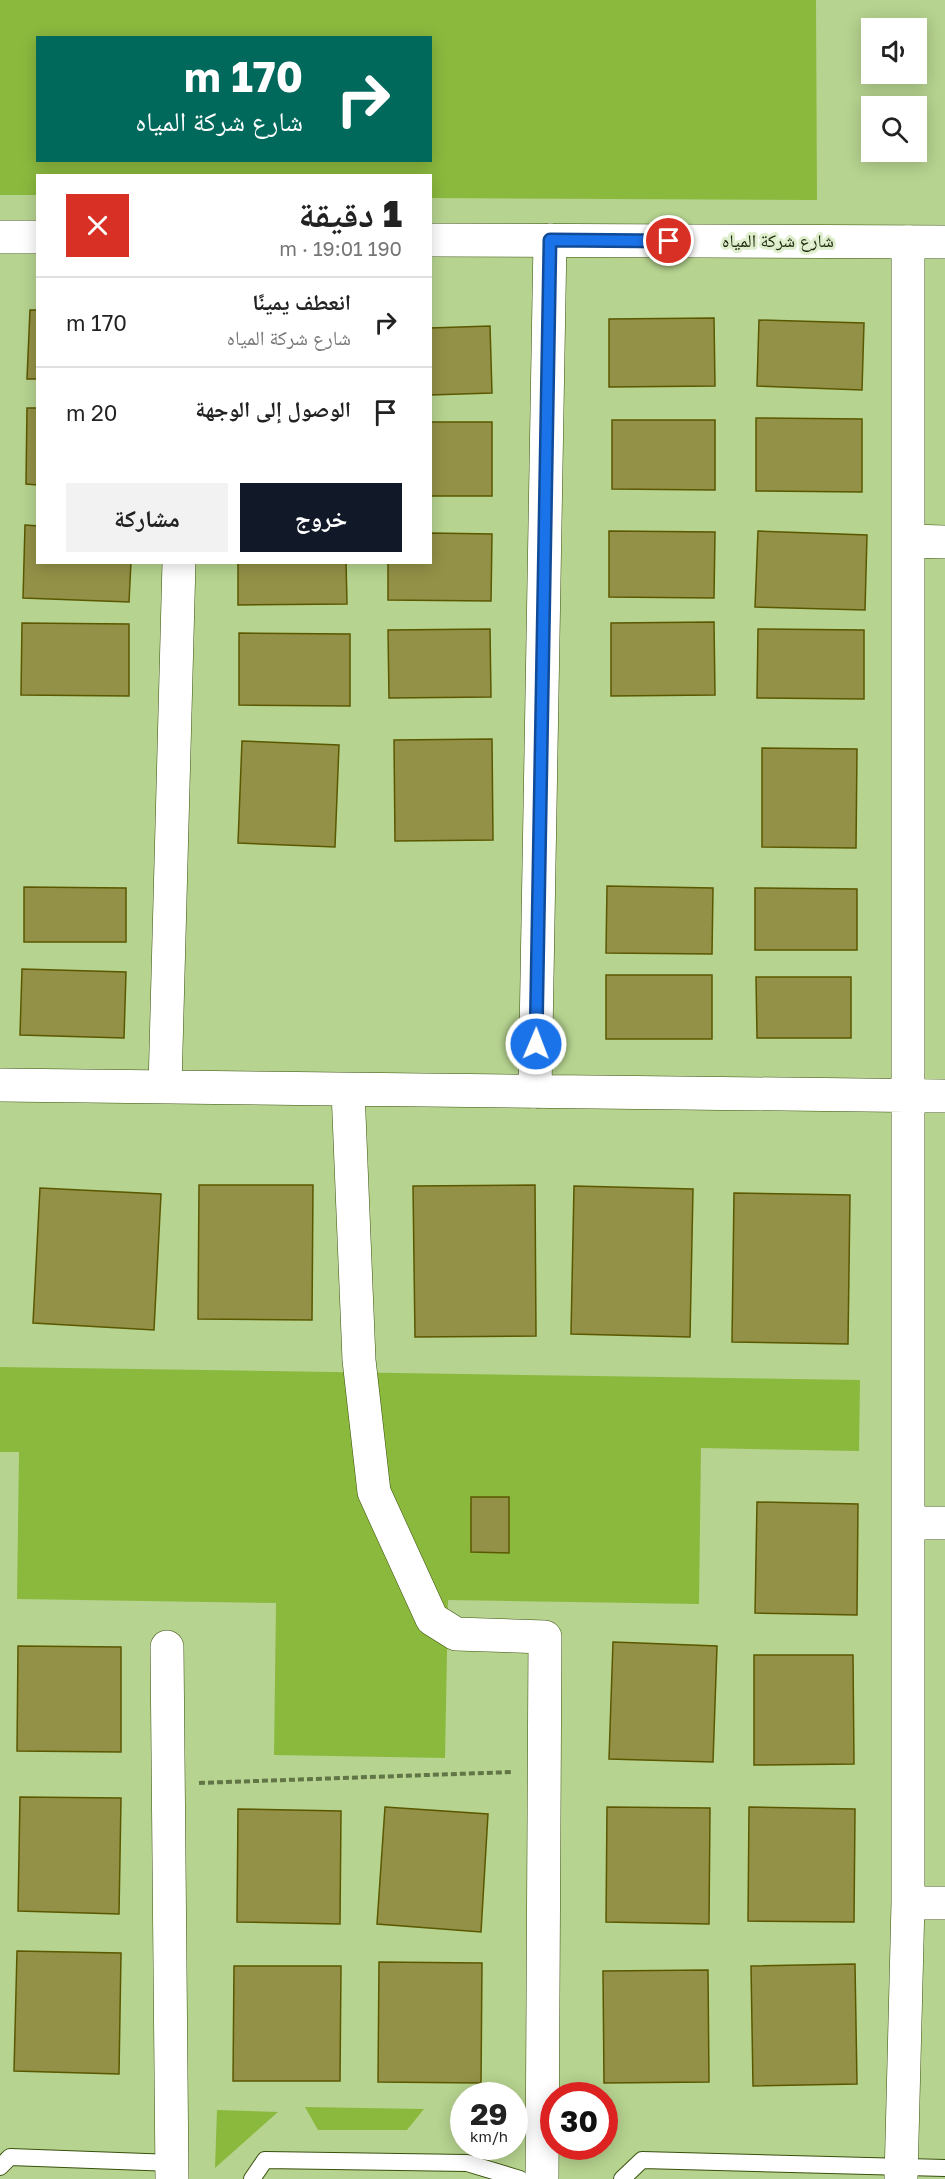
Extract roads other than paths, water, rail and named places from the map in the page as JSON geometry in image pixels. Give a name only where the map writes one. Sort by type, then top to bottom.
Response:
[{"type":"street","points":[[0,237],[36,237]]},
{"type":"street","name":"شارع شركة المياه","points":[[432,240],[945,242]]},
{"type":"street","points":[[535,1092],[550,240]]},
{"type":"street","points":[[901,2174],[908,1903],[908,242]]},
{"type":"street","points":[[908,542],[945,542]]},
{"type":"street","points":[[165,1087],[179,564]]},
{"type":"street","points":[[0,1085],[945,1096]]},
{"type":"street","points":[[348,1090],[359,1360],[374,1492],[432,1619],[456,1634],[545,1637],[542,2179]]},
{"type":"street","points":[[908,1523],[945,1523]]},
{"type":"street","points":[[167,1647],[172,2171]]},
{"type":"street","points":[[908,1903],[945,1904]]},
{"type":"lane","points":[[0,2167],[10,2157],[172,2171]]},
{"type":"lane","points":[[252,2179],[265,2160],[467,2163],[520,2179]]},
{"type":"lane","points":[[622,2179],[642,2160],[901,2174],[945,2168]]}]
